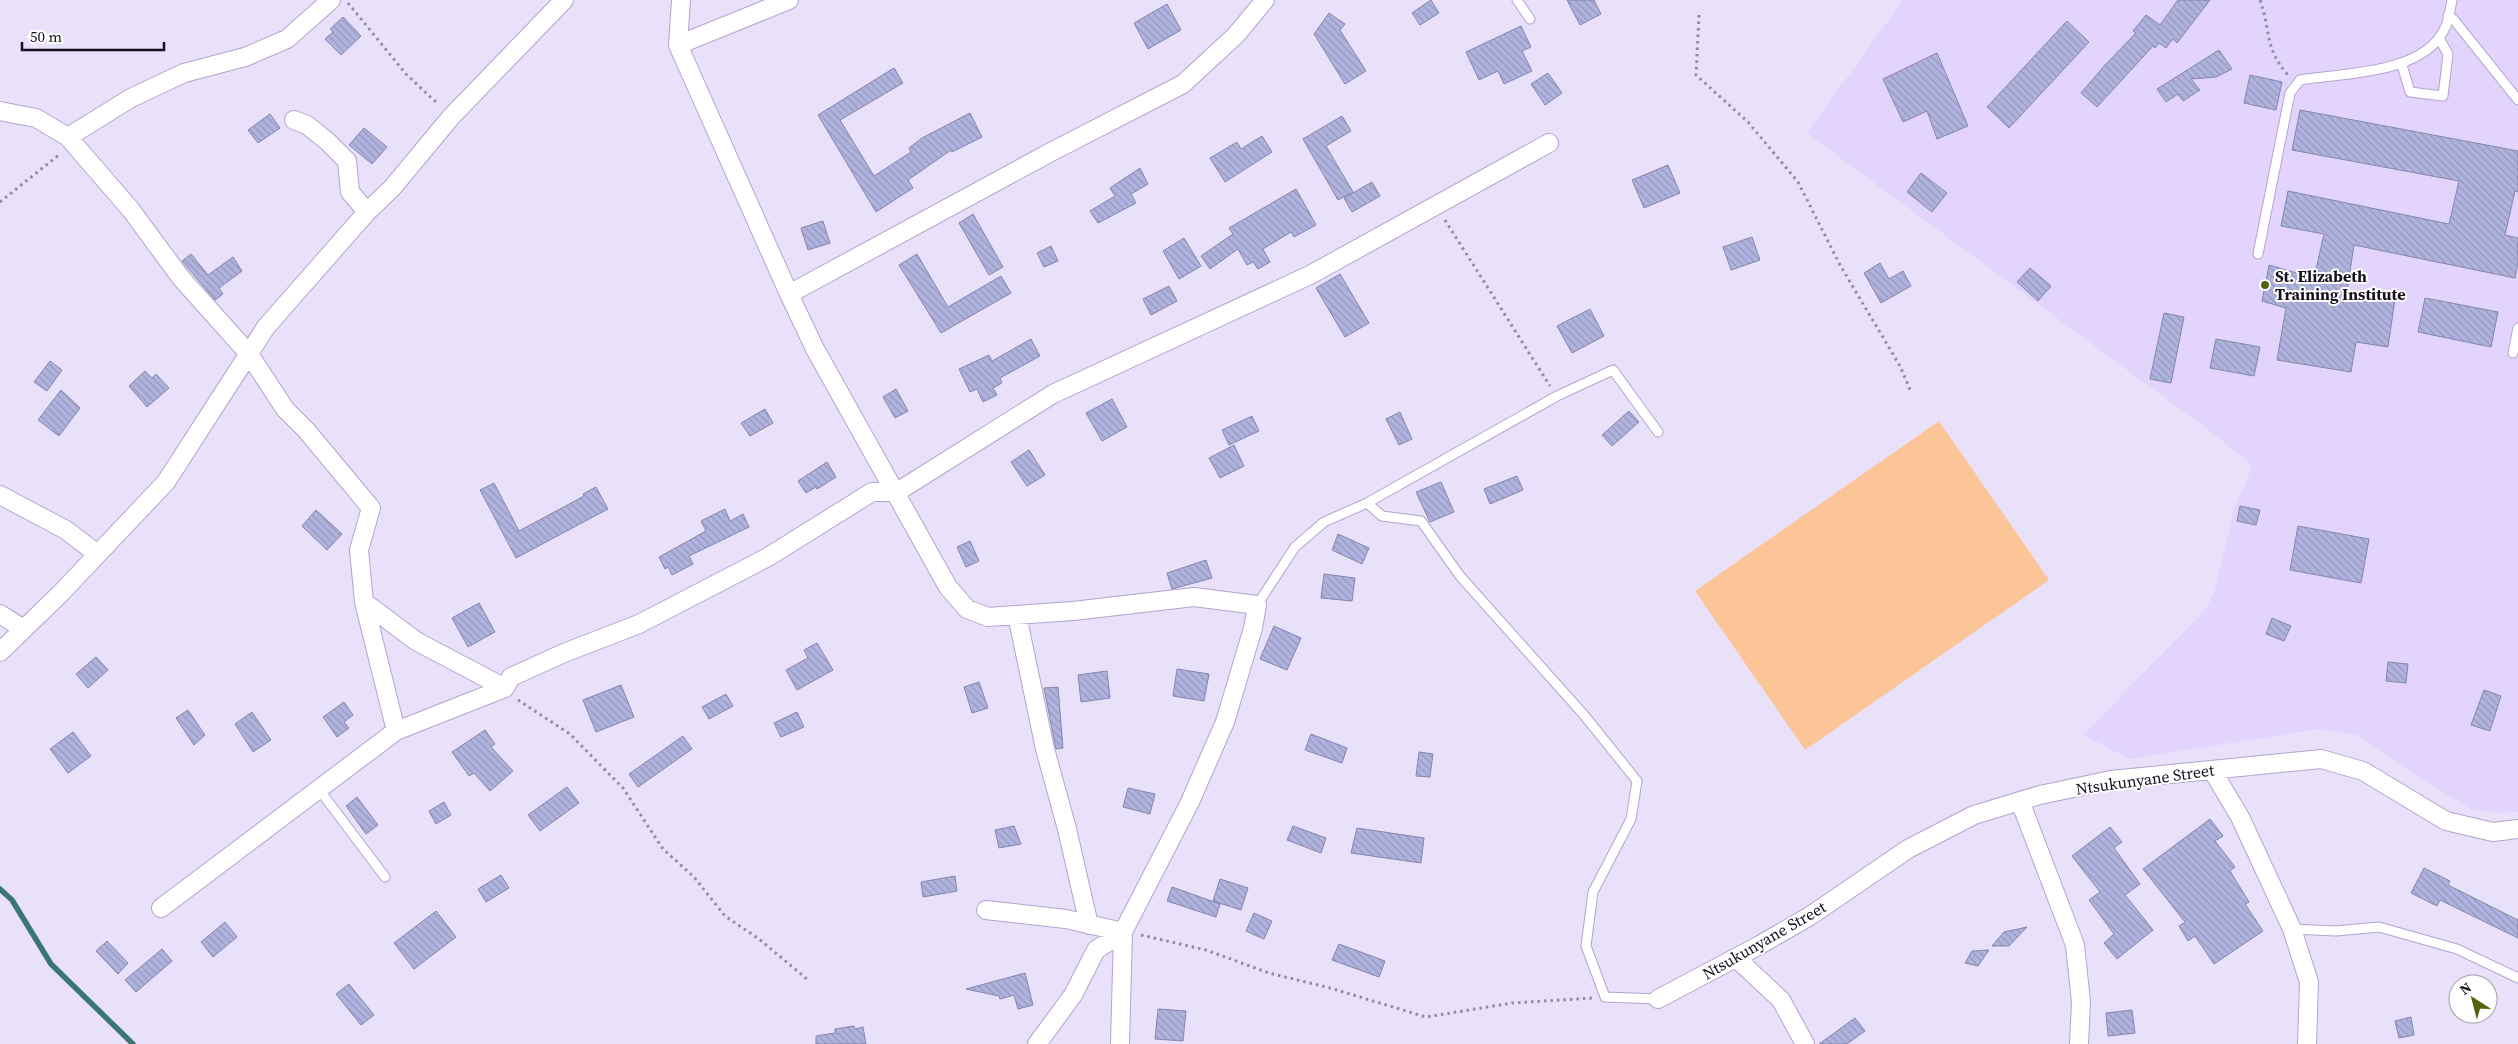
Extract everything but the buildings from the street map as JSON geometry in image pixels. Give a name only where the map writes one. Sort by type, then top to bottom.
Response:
[{"type":"street","points":[[68,137],[132,98],[184,73],[246,57],[287,39],[331,0]]},
{"type":"street","points":[[0,652],[22,628],[61,593],[166,482],[266,327],[367,212],[392,188],[451,117],[564,0]]},
{"type":"street","points":[[681,0],[678,45],[814,349],[897,492],[948,586],[967,609],[988,617],[1194,597],[1257,605],[1253,628],[1225,722],[1190,802],[1124,932],[1120,1044]]},
{"type":"street","points":[[678,45],[789,0]]},
{"type":"street","points":[[789,294],[1051,152],[1184,84],[1236,36],[1265,0]]},
{"type":"street","points":[[0,110],[36,118],[68,137],[131,210],[181,278],[249,354],[284,409],[306,430],[371,508],[359,550],[364,602],[396,731]]},
{"type":"street","points":[[294,120],[307,125],[327,140],[347,161],[350,192],[367,212]]},
{"type":"street","points":[[161,908],[396,731],[504,688],[511,678],[564,653],[639,624],[768,557],[872,492],[897,492],[1053,394],[1310,275],[1437,207],[1549,143]]},
{"type":"street","points":[[0,495],[66,530],[96,554]]},
{"type":"street","points":[[364,602],[416,641],[504,688]]},
{"type":"street","points":[[0,614],[22,628]]},
{"type":"street","points":[[1016,615],[1045,749],[1067,829],[1089,925]]},
{"type":"street","name":"Ntsukunyane Street","points":[[1658,1000],[1810,916],[1908,849],[1974,815],[2020,801],[2111,780],[2212,770],[2231,766],[2320,759],[2363,771],[2446,821],[2493,832],[2518,829]]},
{"type":"street","points":[[2212,770],[2240,817],[2292,929],[2309,982],[2307,1044]]},
{"type":"street","points":[[2020,801],[2075,945],[2081,1002],[2079,1044]]},
{"type":"street","points":[[986,910],[1066,919],[1124,932]]},
{"type":"street","points":[[1037,1044],[1073,995],[1096,950],[1124,932]]},
{"type":"street","points":[[1736,958],[1781,1000],[1805,1044]]},
{"type":"lane","points":[[1517,0],[1530,19]]},
{"type":"lane","points":[[2258,254],[2290,93],[2296,85],[2300,80],[2402,64],[2418,57],[2433,47],[2445,29],[2452,0]]},
{"type":"lane","points":[[2448,16],[2454,20],[2518,100]]},
{"type":"lane","points":[[2402,64],[2410,92],[2443,96],[2448,54],[2439,38]]},
{"type":"lane","points":[[2513,353],[2518,328]]},
{"type":"lane","points":[[1257,605],[1294,547],[1324,522],[1367,504],[1557,396],[1613,370],[1658,432]]},
{"type":"lane","points":[[1367,504],[1382,516],[1421,521],[1460,576],[1584,715],[1637,781],[1631,819],[1593,892],[1586,946],[1605,998],[1658,1000]]},
{"type":"lane","points":[[318,788],[385,877]]},
{"type":"lane","points":[[2292,929],[2336,931],[2379,927],[2458,949],[2518,978]]},
{"type":"path","points":[[346,0],[364,25],[406,74],[451,117]]},
{"type":"path","points":[[2260,0],[2268,41],[2276,61],[2296,85]]},
{"type":"path","points":[[1698,15],[1696,76],[1748,122],[1798,182],[1840,265],[1900,366],[1911,392]]},
{"type":"path","points":[[0,202],[65,150],[68,137]]},
{"type":"path","points":[[1437,207],[1557,396]]},
{"type":"path","points":[[504,688],[526,707],[570,734],[623,788],[663,849],[694,877],[725,916],[759,939],[808,980]]},
{"type":"path","points":[[1124,932],[1206,950],[1269,973],[1330,988],[1426,1017],[1512,1003],[1605,998]]},
{"type":"shaded area","name":"St. Elizabeth Training Institute","points":[[1903,0],[2518,0],[2518,812],[2496,813],[2471,809],[2423,780],[2358,735],[2318,729],[2130,759],[2083,735],[2206,609],[2215,590],[2236,502],[2246,484],[2252,465],[2218,437],[1807,133]]},
{"type":"shaded area","points":[[1939,421],[2049,580],[1805,750],[1695,591]]},
{"type":"waterway","points":[[0,889],[12,900],[51,964],[133,1044]]},
{"type":"place","name":"St. Elizabeth Training Institute","points":[[2265,285]]}]
